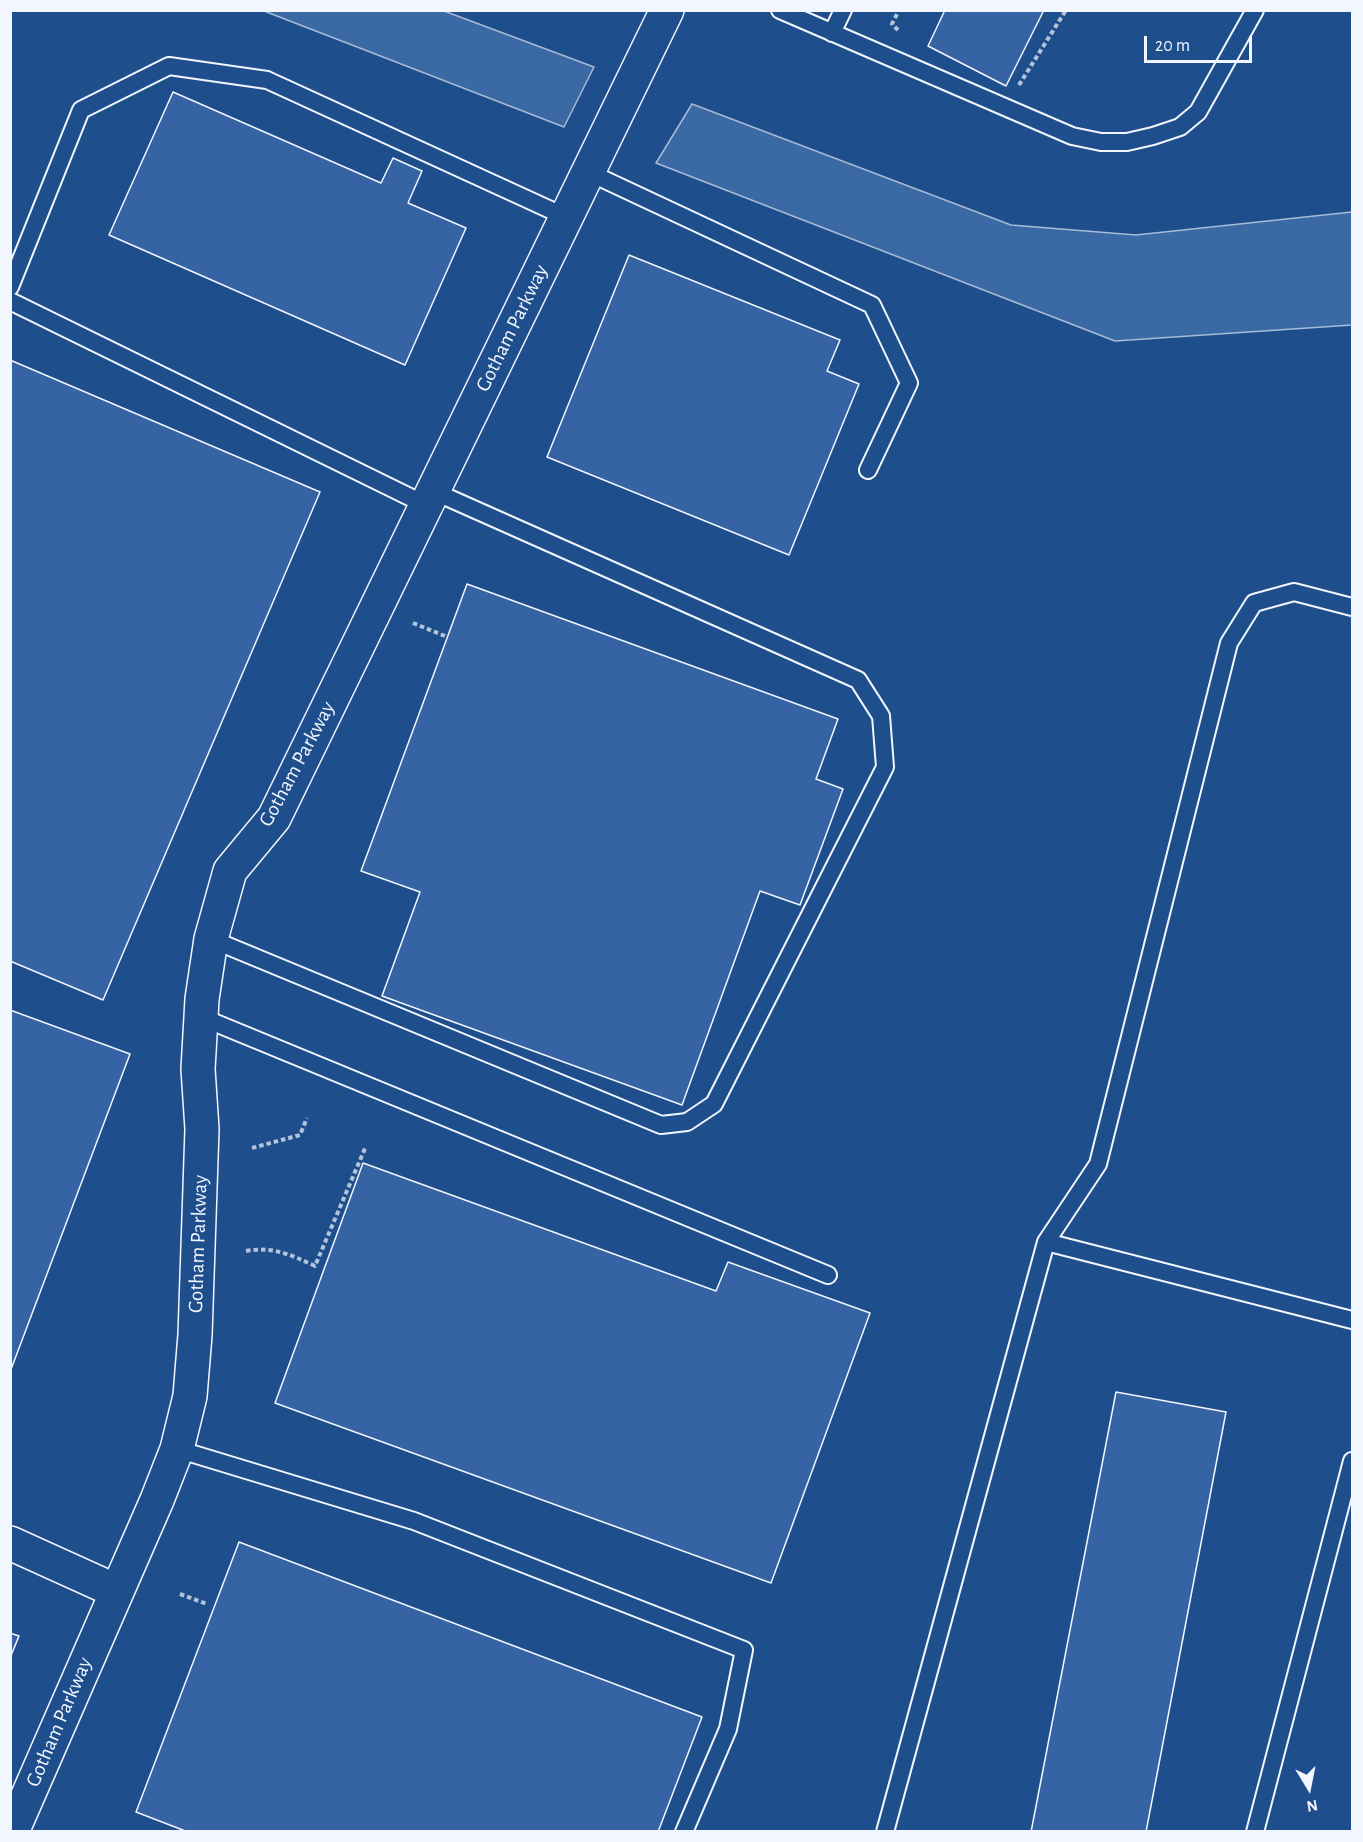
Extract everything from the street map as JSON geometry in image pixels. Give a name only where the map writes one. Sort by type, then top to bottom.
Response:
[{"type":"street","name":"Gotham Parkway","points":[[12,1832],[157,1500],[177,1449],[190,1396],[195,1335],[202,1129],[198,1069],[202,999],[211,939],[230,871],[274,818],[667,10]]},
{"type":"street","points":[[10,1543],[116,1591]]},
{"type":"lane","points":[[780,10],[1072,136],[1101,142],[1127,142],[1153,136],[1180,127],[1198,112],[1255,10]]},
{"type":"lane","points":[[832,33],[843,10]]},
{"type":"lane","points":[[10,287],[81,110],[169,66],[267,80],[566,217]]},
{"type":"lane","points":[[588,172],[872,305],[909,383],[868,470]]},
{"type":"lane","points":[[10,301],[429,498],[858,680],[881,716],[885,767],[714,1104],[687,1122],[661,1125],[211,939]]},
{"type":"lane","points":[[885,1832],[1046,1242],[1098,1164],[1229,644],[1254,603],[1294,592],[1353,607]]},
{"type":"lane","points":[[201,1017],[828,1275]]},
{"type":"lane","points":[[1046,1242],[1353,1320]]},
{"type":"lane","points":[[177,1449],[414,1521],[744,1650],[728,1729],[684,1832]]},
{"type":"lane","points":[[1255,1832],[1353,1461]]},
{"type":"path","points":[[899,10],[892,24],[899,31]]},
{"type":"path","points":[[1017,88],[1066,10]]},
{"type":"path","points":[[413,623],[445,636]]},
{"type":"path","points":[[252,1148],[300,1135],[307,1118]]},
{"type":"path","points":[[246,1251],[263,1248],[315,1266],[366,1146]]},
{"type":"path","points":[[180,1594],[207,1605]]},
{"type":"water","points":[[264,11],[444,11],[594,67],[564,127]]},
{"type":"water","points":[[692,104],[1011,225],[1136,235],[1352,212],[1352,325],[1115,341],[656,163]]},
{"type":"building","points":[[945,10],[1044,10],[1006,86],[928,46]]},
{"type":"building","points":[[173,92],[381,183],[393,158],[422,171],[408,203],[466,228],[405,365],[109,235]]},
{"type":"building","points":[[629,255],[840,340],[827,371],[859,384],[789,555],[547,457]]},
{"type":"building","points":[[10,360],[320,492],[103,1000],[10,961]]},
{"type":"building","points":[[467,584],[838,719],[816,779],[843,789],[800,905],[760,891],[682,1105],[382,996],[420,892],[361,871]]},
{"type":"building","points":[[10,1010],[130,1054],[10,1372]]},
{"type":"building","points":[[363,1163],[716,1291],[728,1262],[870,1313],[771,1583],[275,1403]]},
{"type":"building","points":[[1116,1392],[1226,1412],[1146,1832],[1031,1832]]},
{"type":"building","points":[[239,1542],[702,1717],[658,1832],[188,1832],[136,1812]]},
{"type":"building","points":[[10,1633],[19,1636],[10,1658]]}]
